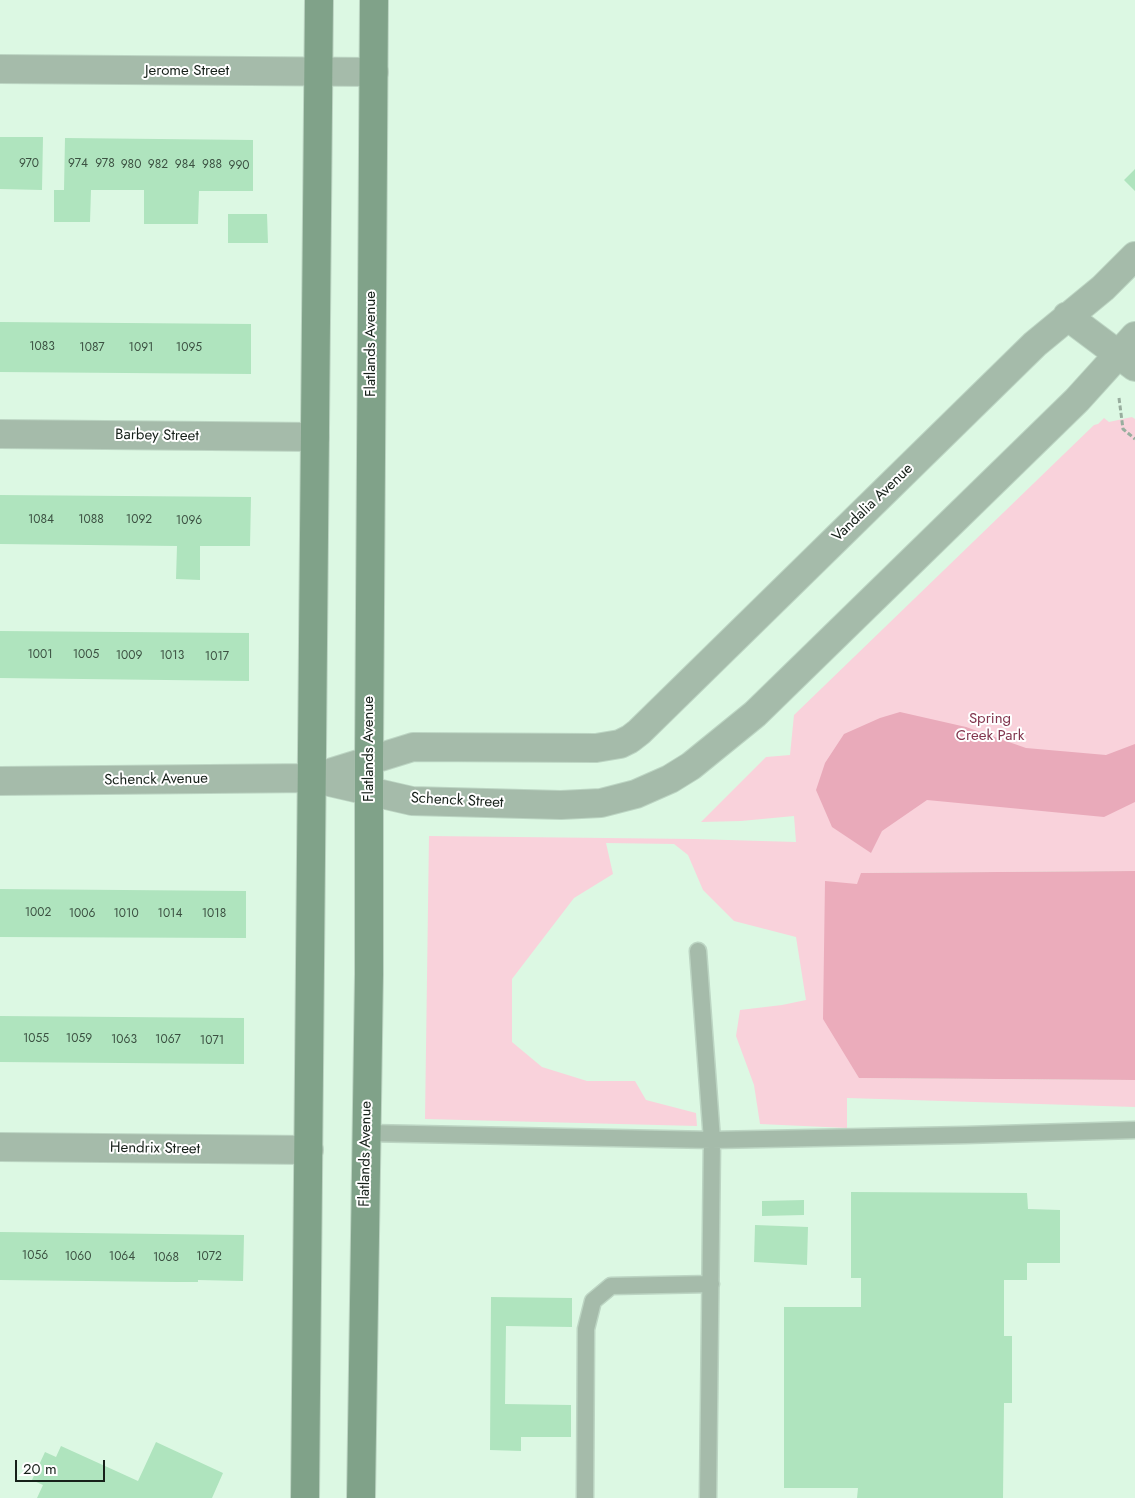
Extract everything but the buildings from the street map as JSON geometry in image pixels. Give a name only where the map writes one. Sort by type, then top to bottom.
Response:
[{"type":"main road","points":[[305,1498],[319,0]]},
{"type":"main road","name":"Flatlands Avenue","points":[[361,1498],[367,1133],[374,0]]},
{"type":"street","name":"Jerome Street","points":[[0,69],[374,72]]},
{"type":"street","name":"Vandalia Avenue","points":[[368,760],[413,747],[582,748],[610,746],[620,744],[639,732],[1035,344],[1103,288],[1135,256]]},
{"type":"street","points":[[1067,316],[1130,353]]},
{"type":"street","name":"Schenck Street","points":[[312,778],[412,801],[561,805],[601,803],[636,794],[670,778],[690,766],[755,714],[1077,400],[1130,353]]},
{"type":"street","name":"Barbey Street","points":[[0,434],[315,438]]},
{"type":"street","points":[[312,778],[368,760]]},
{"type":"street","name":"Schenck Avenue","points":[[0,782],[312,778]]},
{"type":"street","name":"Hendrix Street","points":[[0,1147],[309,1150]]},
{"type":"lane","points":[[698,951],[712,1140],[708,1498]]},
{"type":"lane","points":[[367,1133],[712,1140],[957,1136],[1135,1130]]},
{"type":"lane","points":[[585,1498],[586,1330],[593,1301],[611,1286],[711,1284]]},
{"type":"path","points":[[1120,409],[1123,429],[1135,439]]},
{"type":"green space","name":"Spring Creek Park","points":[[1132,417],[1135,419],[1135,871],[862,873],[859,1078],[1135,1080],[1135,1107],[847,1098],[847,1128],[760,1124],[754,1085],[736,1036],[740,1010],[806,1000],[796,937],[734,921],[703,890],[688,855],[674,844],[606,843],[613,874],[574,898],[512,979],[512,1042],[542,1067],[587,1081],[635,1081],[646,1100],[696,1113],[697,1126],[425,1119],[429,836],[796,842],[794,816],[741,821],[701,822],[766,757],[790,755],[794,715],[1094,425],[1104,418],[1109,422]]},
{"type":"shaded area","points":[[900,712],[966,727],[1026,748],[1106,755],[1135,744],[1135,802],[1104,817],[927,800],[882,831],[871,853],[832,827],[816,790],[825,763],[844,734],[880,718]]},
{"type":"shaded area","points":[[1135,871],[1135,1080],[859,1078],[823,1019],[825,881],[857,884],[861,873]]}]
